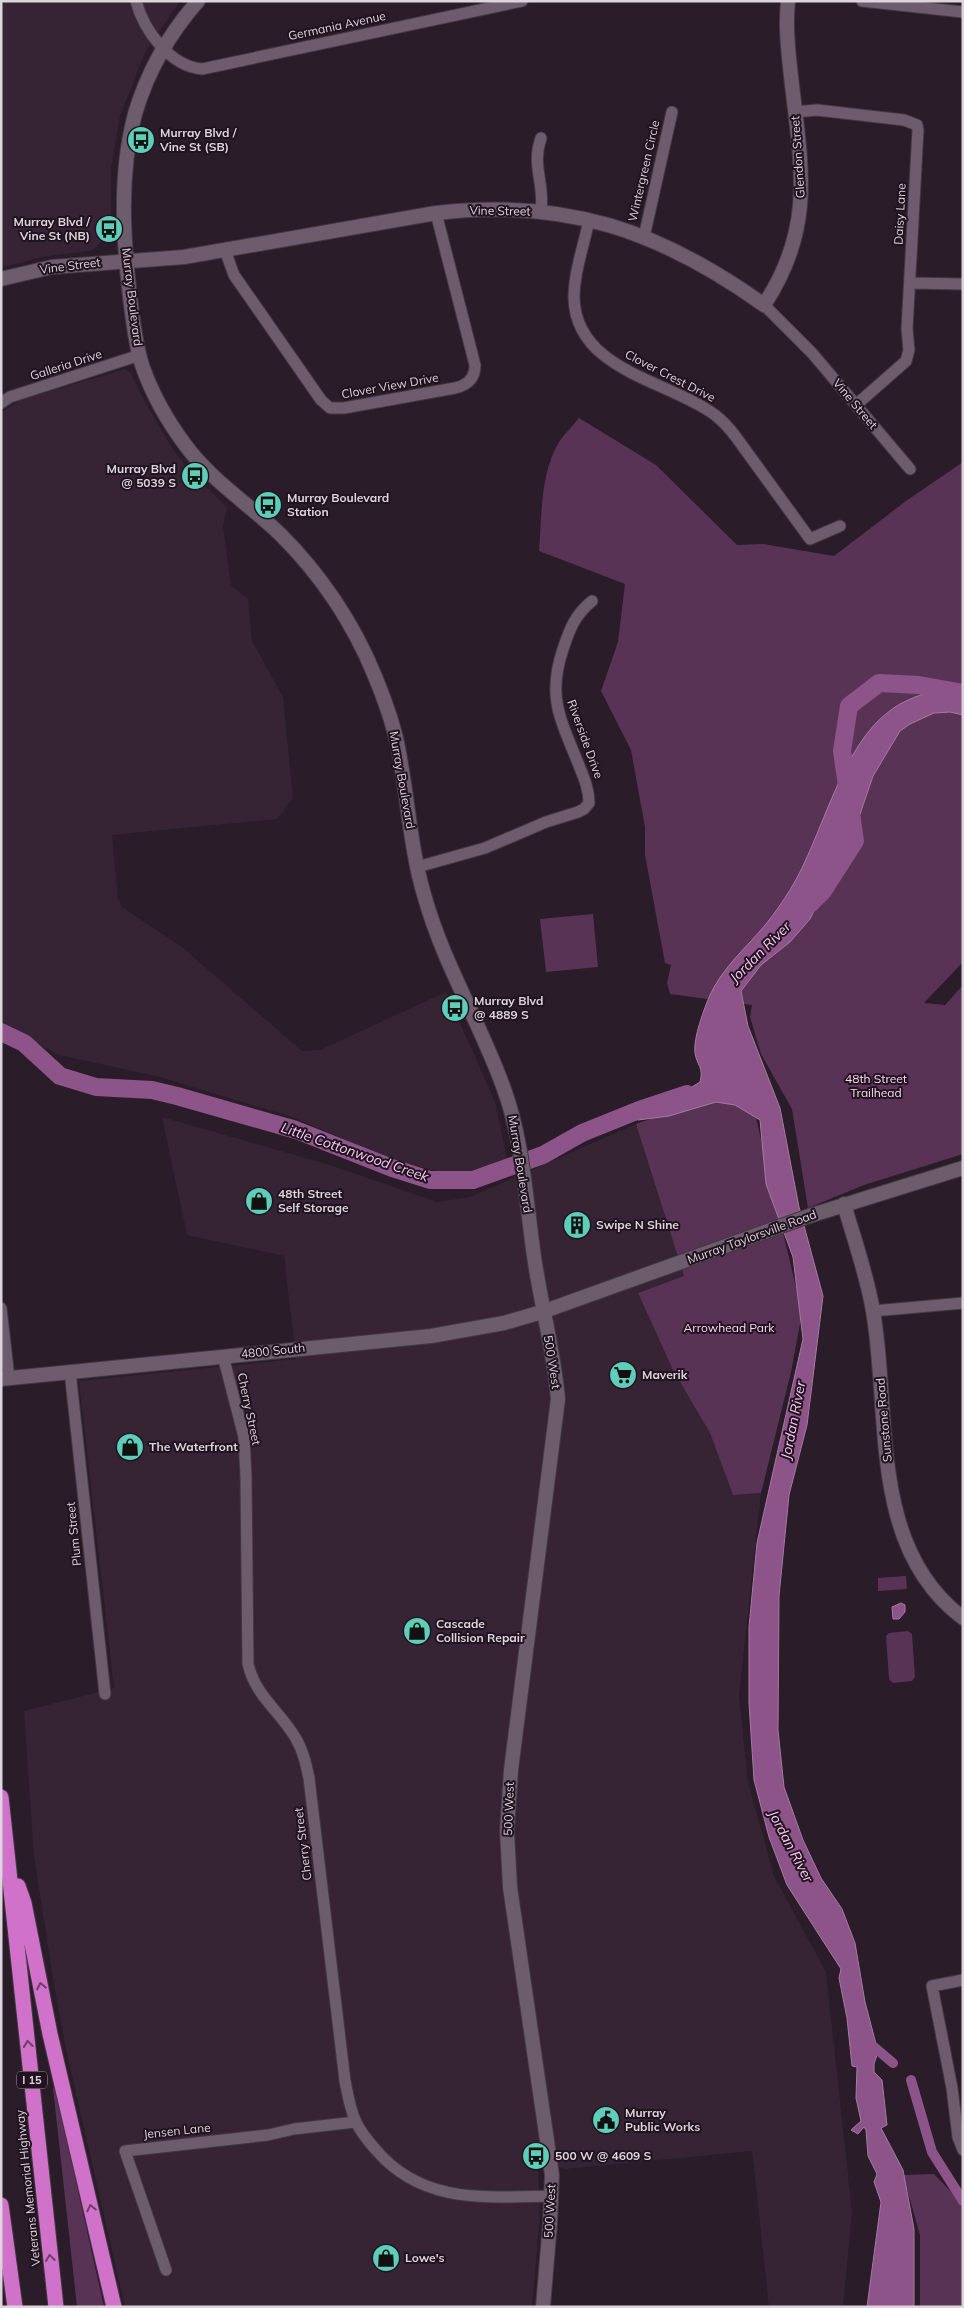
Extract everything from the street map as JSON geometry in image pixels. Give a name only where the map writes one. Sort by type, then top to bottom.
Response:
[{"type":"highway","name":"Veterans Memorial Highway","points":[[1,1797],[56,2307]]},
{"type":"highway","points":[[8,1853],[24,1903],[50,2034],[114,2307]]},
{"type":"highway","points":[[1,2205],[15,2307]]},
{"type":"street","name":"Germania Avenue","points":[[136,1],[143,21],[178,62],[192,68],[206,69],[522,1]]},
{"type":"street","name":"Murray Boulevard","points":[[198,1],[164,47],[136,110],[128,144],[124,205],[126,261],[133,324],[140,355],[155,395],[186,446],[205,469],[282,536],[316,574],[356,637],[385,700],[398,745],[417,867],[426,901],[452,973],[503,1087],[512,1112],[542,1312]]},
{"type":"street","name":"Glendon Street","points":[[764,305],[780,279],[790,256],[799,221],[802,186],[796,112],[787,40],[788,1]]},
{"type":"street","points":[[862,1],[963,12]]},
{"type":"street","name":"Daisy Lane","points":[[796,112],[817,110],[894,118],[917,125],[918,139],[907,329],[909,350],[906,361],[856,405]]},
{"type":"street","name":"Wintergreen Circle","points":[[644,236],[672,112]]},
{"type":"street","points":[[541,138],[536,155],[543,192],[541,212]]},
{"type":"street","name":"Vine Street","points":[[1,279],[52,267],[166,260],[436,213],[488,209],[541,212],[589,220],[644,236],[704,265],[764,305],[801,341],[910,470]]},
{"type":"street","name":"Clover View Drive","points":[[225,250],[234,275],[323,403],[334,409],[353,407],[456,388],[468,383],[474,373],[473,359],[436,213]]},
{"type":"street","name":"Clover Crest Drive","points":[[589,220],[574,291],[578,322],[588,340],[608,359],[707,410],[722,421],[736,437],[810,539],[840,526]]},
{"type":"street","points":[[910,284],[963,284]]},
{"type":"street","name":"Galleria Drive","points":[[1,403],[10,397],[140,355]]},
{"type":"street","name":"Riverside Drive","points":[[417,867],[485,848],[546,822],[578,812],[589,803],[587,785],[559,712],[555,690],[557,668],[572,621],[592,601]]},
{"type":"street","name":"Murray Taylorsville Road","points":[[542,1312],[844,1204],[963,1168]]},
{"type":"street","name":"Sunstone Road","points":[[844,1204],[873,1311],[895,1510],[915,1563],[946,1604],[963,1618]]},
{"type":"street","points":[[873,1311],[963,1303]]},
{"type":"street","points":[[1,1308],[5,1378]]},
{"type":"street","name":"4800 South","points":[[5,1378],[431,1336],[504,1323],[542,1312]]},
{"type":"street","name":"500 West","points":[[542,1312],[553,1355],[558,1399],[511,1770],[507,1831],[511,1895],[549,2151],[552,2196],[543,2307]]},
{"type":"street","name":"Cherry Street","points":[[223,1356],[244,1437],[248,1664],[254,1684],[263,1699],[296,1738],[305,1757],[345,2081],[356,2122],[383,2158],[419,2184],[448,2193],[473,2197],[552,2196]]},
{"type":"street","name":"Plum Street","points":[[70,1371],[106,1694]]},
{"type":"street","points":[[963,1980],[932,1986],[952,2088],[958,2137],[963,2150]]},
{"type":"street","name":"Jensen Lane","points":[[166,2270],[125,2151],[260,2136],[294,2129],[356,2122]]},
{"type":"shaded area","points":[[1,1],[180,1],[145,53],[120,116],[111,169],[111,224],[106,236],[95,248],[89,251],[41,257],[1,268]]},
{"type":"shaded area","points":[[125,369],[131,373],[145,402],[174,451],[192,473],[227,507],[223,527],[231,585],[248,599],[252,641],[283,697],[293,798],[277,819],[112,835],[118,899],[122,907],[182,947],[302,1051],[320,1050],[446,992],[495,1101],[507,1159],[456,1176],[390,1159],[295,1118],[160,1077],[59,1055],[1,1024],[1,412],[20,400]]},
{"type":"shaded area","points":[[162,1117],[330,1165],[437,1202],[470,1197],[636,1124],[684,1276],[638,1293],[673,1370],[710,1433],[733,1495],[761,1493],[739,1696],[748,1782],[774,1876],[826,1972],[852,2212],[843,2307],[769,2307],[752,2151],[565,2169],[538,2160],[540,2217],[532,2307],[125,2307],[67,2054],[54,1986],[34,1856],[24,1711],[114,1688],[79,1381],[296,1359],[284,1256],[187,1235]]},
{"type":"green space","name":"48th Street Trailhead","points":[[579,418],[656,465],[737,545],[763,544],[834,556],[906,501],[963,462],[963,962],[924,1003],[945,1005],[963,985],[963,1154],[864,1185],[808,1208],[792,1109],[761,1054],[750,1017],[752,1005],[670,994],[667,983],[671,965],[665,963],[645,855],[645,827],[631,750],[601,691],[618,642],[625,584],[539,551],[543,495],[548,467],[559,442]]},
{"type":"green space","points":[[593,914],[598,967],[546,972],[540,919]]},
{"type":"green space","name":"Arrowhead Park","points":[[700,1101],[729,1101],[756,1118],[802,1313],[791,1372],[761,1493],[733,1495],[710,1433],[673,1370],[638,1293],[684,1276],[636,1124]]},
{"type":"green space","points":[[906,1576],[907,1589],[878,1591],[878,1578]]},
{"type":"green space","points":[[908,1631],[912,1634],[915,1677],[912,1681],[893,1683],[889,1679],[886,1636],[889,1633]]},
{"type":"green space","points":[[53,2088],[55,2088],[104,2307],[77,2307]]},
{"type":"green space","points":[[934,2174],[963,2204],[963,2307],[920,2307],[920,2235],[903,2175]]},
{"type":"water","points":[[963,687],[963,715],[950,712],[934,713],[910,724],[900,731],[873,776],[858,820],[810,919],[790,942],[761,965],[741,991],[748,1026],[780,1108],[799,1207],[823,1296],[807,1425],[789,1495],[779,1596],[778,1730],[784,1787],[803,1840],[821,1878],[842,1909],[855,1943],[865,2002],[876,2044],[877,2055],[874,2072],[882,2080],[887,2125],[881,2128],[903,2170],[914,2229],[914,2307],[867,2307],[881,2202],[874,2182],[877,2174],[868,2156],[866,2130],[864,2127],[858,2134],[851,2130],[861,2121],[856,2098],[857,2067],[852,2066],[847,2018],[839,1978],[841,1969],[787,1885],[769,1837],[754,1780],[749,1703],[749,1627],[757,1543],[803,1339],[793,1257],[766,1184],[760,1120],[735,1105],[716,1102],[669,1116],[638,1120],[700,1082],[701,1070],[696,1057],[695,1047],[700,1024],[710,995],[728,966],[766,924],[790,890],[813,845],[845,769],[858,746],[873,726],[899,704],[914,697],[941,689]]},
{"type":"water","points":[[901,1603],[905,1605],[905,1612],[899,1619],[893,1619],[892,1607]]},
{"type":"waterway","name":"Jordan River","points":[[810,904],[823,891],[855,841],[842,751],[849,706],[879,683],[919,685],[963,693]]},
{"type":"waterway","name":"Little Cottonwood Creek","points":[[1,1032],[24,1043],[60,1076],[96,1087],[152,1090],[177,1096],[296,1130],[392,1168],[430,1180],[473,1180],[543,1155],[582,1133],[639,1110],[687,1094]]},
{"type":"waterway","points":[[867,2041],[893,2063]]},
{"type":"waterway","points":[[911,2080],[932,2152],[963,2201]]},
{"type":"place","name":"Murray Blvd / Vine St (SB)","points":[[141,140]]},
{"type":"place","name":"Murray Blvd / Vine St (NB)","points":[[109,229]]},
{"type":"place","name":"Murray Blvd @ 5039 S","points":[[195,476]]},
{"type":"place","name":"Murray Boulevard Station","points":[[268,505]]},
{"type":"place","name":"Murray Blvd @ 4889 S","points":[[455,1008]]},
{"type":"place","name":"48th Street Self Storage","points":[[259,1201]]},
{"type":"place","name":"Swipe N Shine","points":[[577,1225]]},
{"type":"place","name":"Maverik","points":[[623,1375]]},
{"type":"place","name":"The Waterfront","points":[[130,1447]]},
{"type":"place","name":"Cascade Collision Repair","points":[[417,1631]]},
{"type":"place","name":"Murray Public Works","points":[[606,2120]]},
{"type":"place","name":"500 W @ 4609 S","points":[[536,2156]]},
{"type":"place","name":"Lowe's","points":[[386,2258]]}]
